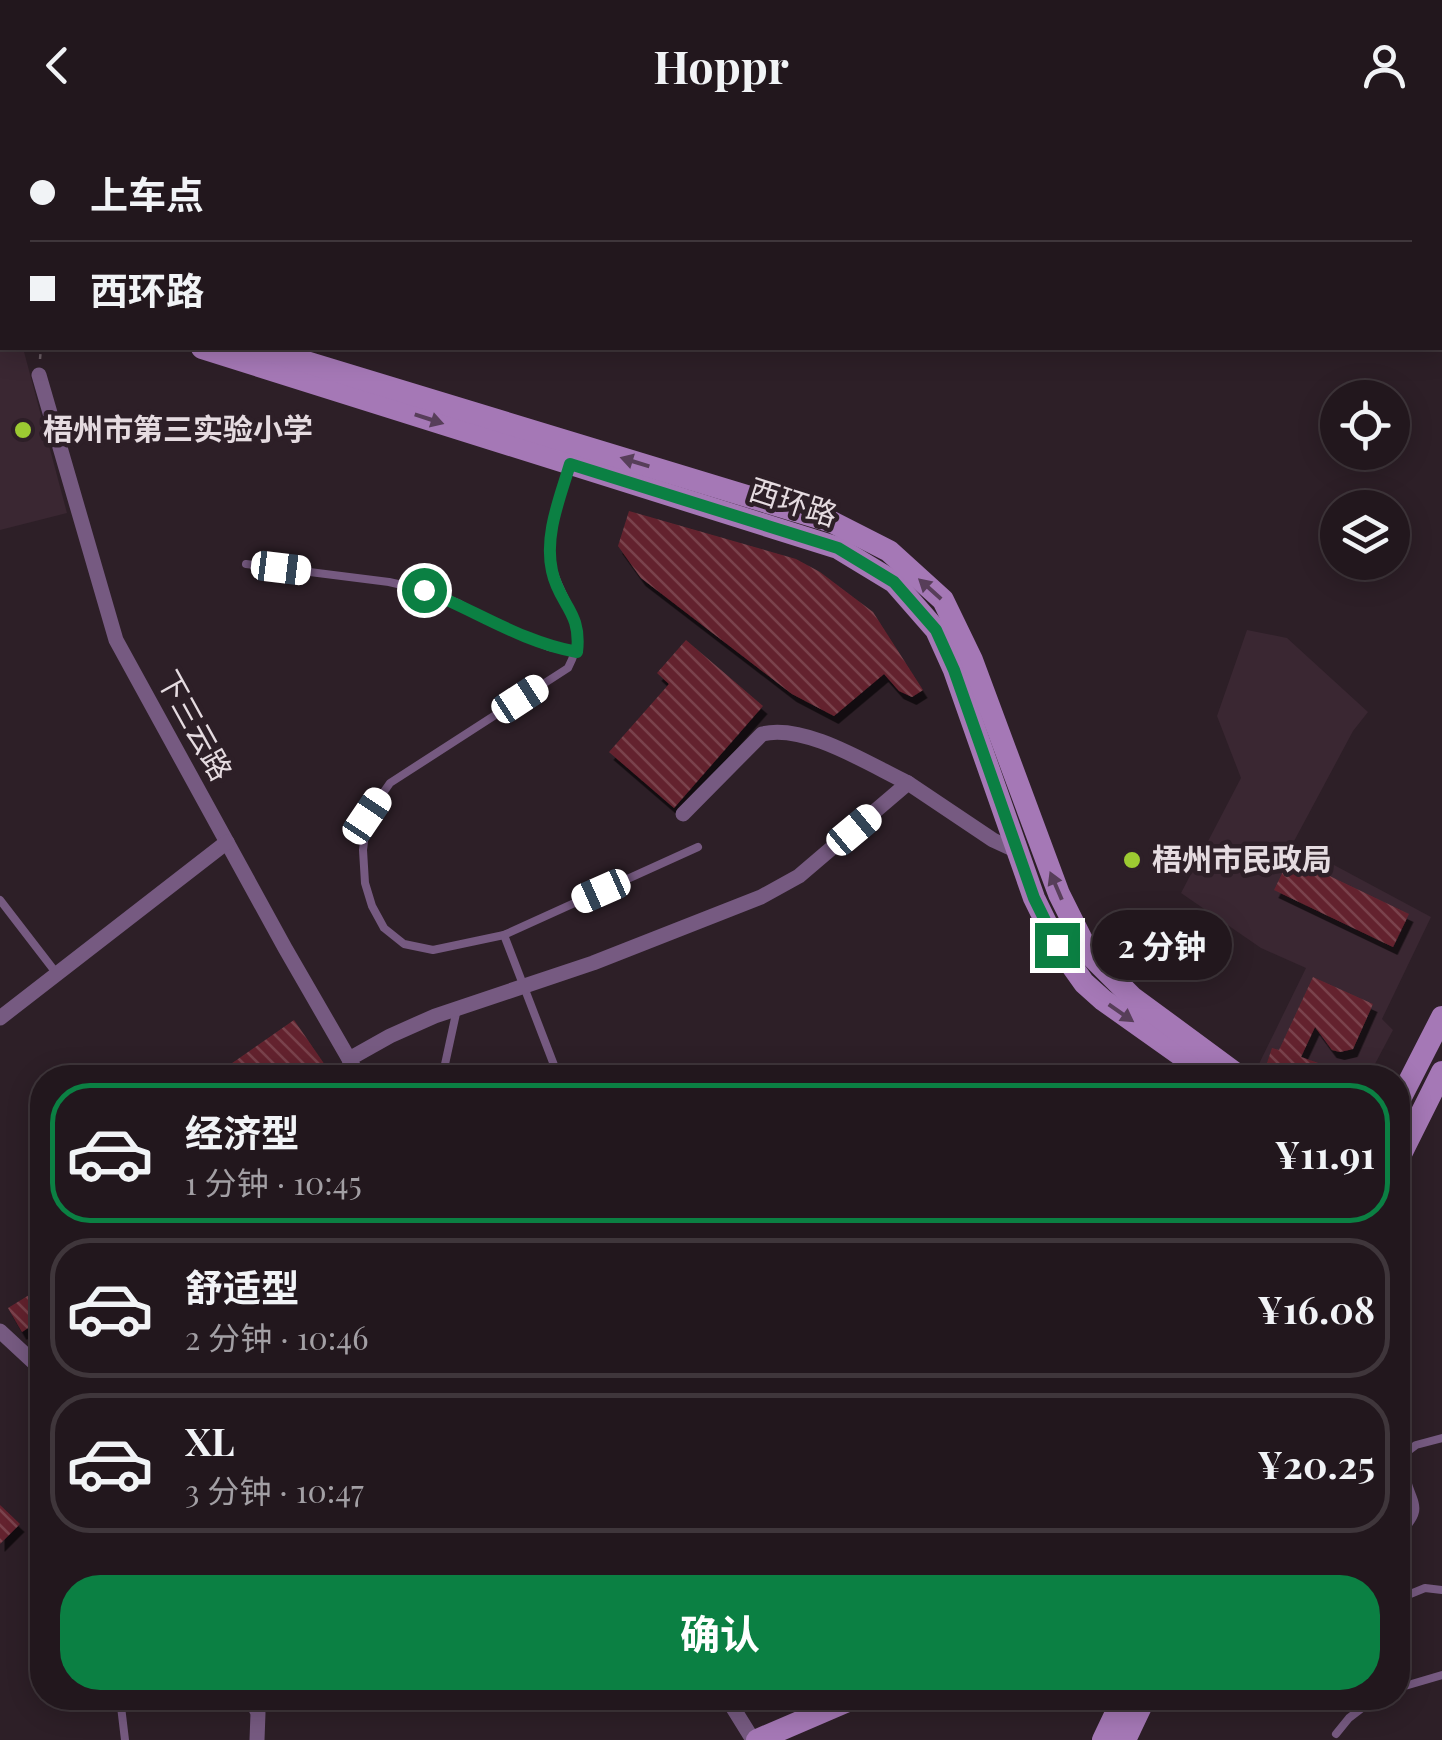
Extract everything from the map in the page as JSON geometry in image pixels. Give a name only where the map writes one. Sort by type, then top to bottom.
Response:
[{"type":"main road","name":"西环路","points":[[208,350],[838,548],[894,582],[936,630],[1029,850],[1059,894],[1080,938],[1132,997],[1224,1065]]},
{"type":"main road","name":"西环路","points":[[267,350],[832,522],[889,552],[943,600],[972,660],[1029,850],[1034,898],[1057,945],[1084,982],[1103,1000],[1195,1065]]},
{"type":"main road","points":[[1410,1080],[1442,1017]]},
{"type":"main road","points":[[1410,1136],[1442,1072]]},
{"type":"main road","points":[[755,1740],[826,1710]]},
{"type":"main road","points":[[1104,1740],[1118,1710]]},
{"type":"main road","points":[[1125,1740],[1139,1710]]},
{"type":"street","name":"下三云路","points":[[39,375],[116,640],[352,1065]]},
{"type":"street","points":[[683,814],[762,734],[773,731],[836,748],[908,783],[993,840],[1029,850]]},
{"type":"street","points":[[349,1059],[390,1036],[457,1009],[593,964],[760,897],[799,876],[908,783]]},
{"type":"street","points":[[0,1018],[227,842]]},
{"type":"street","points":[[0,1331],[30,1359]]},
{"type":"street","points":[[257,1710],[257,1740]]},
{"type":"street","points":[[734,1710],[755,1740]]},
{"type":"lane","points":[[570,464],[549,546],[552,573],[575,617],[577,652],[568,668],[390,783],[367,816],[363,850],[365,883],[372,906],[384,928],[404,944],[433,950],[504,935],[698,847]]},
{"type":"lane","points":[[246,564],[424,590],[550,647],[577,652]]},
{"type":"lane","points":[[0,900],[56,974]]},
{"type":"lane","points":[[504,935],[554,1065]]},
{"type":"lane","points":[[445,1065],[457,1009]]},
{"type":"lane","points":[[1410,1450],[1442,1438]]},
{"type":"lane","points":[[1410,1488],[1416,1504],[1410,1524]]},
{"type":"lane","points":[[1410,1594],[1424,1588],[1442,1590]]},
{"type":"lane","points":[[1410,1684],[1442,1675]]},
{"type":"lane","points":[[121,1710],[125,1740]]},
{"type":"lane","points":[[1336,1734],[1359,1710]]},
{"type":"shaded area","name":"梧州市第三实验小学","points":[[0,350],[24,350],[67,513],[0,530]]},
{"type":"shaded area","points":[[1247,630],[1287,638],[1368,712],[1353,731],[1293,843],[1431,917],[1382,1019],[1393,1030],[1374,1065],[1258,1065],[1306,968],[1261,948],[1181,893],[1241,778],[1217,716]]},
{"type":"building","points":[[629,511],[796,559],[820,572],[873,612],[923,690],[912,697],[899,691],[884,674],[834,716],[792,694],[641,578],[618,546]]},
{"type":"building","points":[[686,640],[763,706],[674,808],[609,752],[669,684],[657,673]]},
{"type":"building","points":[[1290,857],[1409,914],[1393,947],[1274,890]]},
{"type":"building","points":[[1313,977],[1373,1004],[1353,1049],[1332,1050],[1315,1027],[1301,1057],[1324,1065],[1266,1065],[1272,1048],[1279,1050]]},
{"type":"building","points":[[294,1020],[325,1065],[229,1065]]},
{"type":"building","points":[[30,1294],[30,1332],[28,1328],[22,1332],[8,1308]]},
{"type":"building","points":[[0,1505],[20,1524],[0,1544]]},
{"type":"place","name":"梧州市第三实验小学","points":[[23,430]]},
{"type":"place","name":"梧州市民政局","points":[[1132,860]]},
{"type":"route","points":[[424,590],[550,647],[577,652],[575,617],[552,573],[549,546],[570,464],[838,548],[894,582],[936,630],[954,670],[1034,898],[1057,945]]}]
